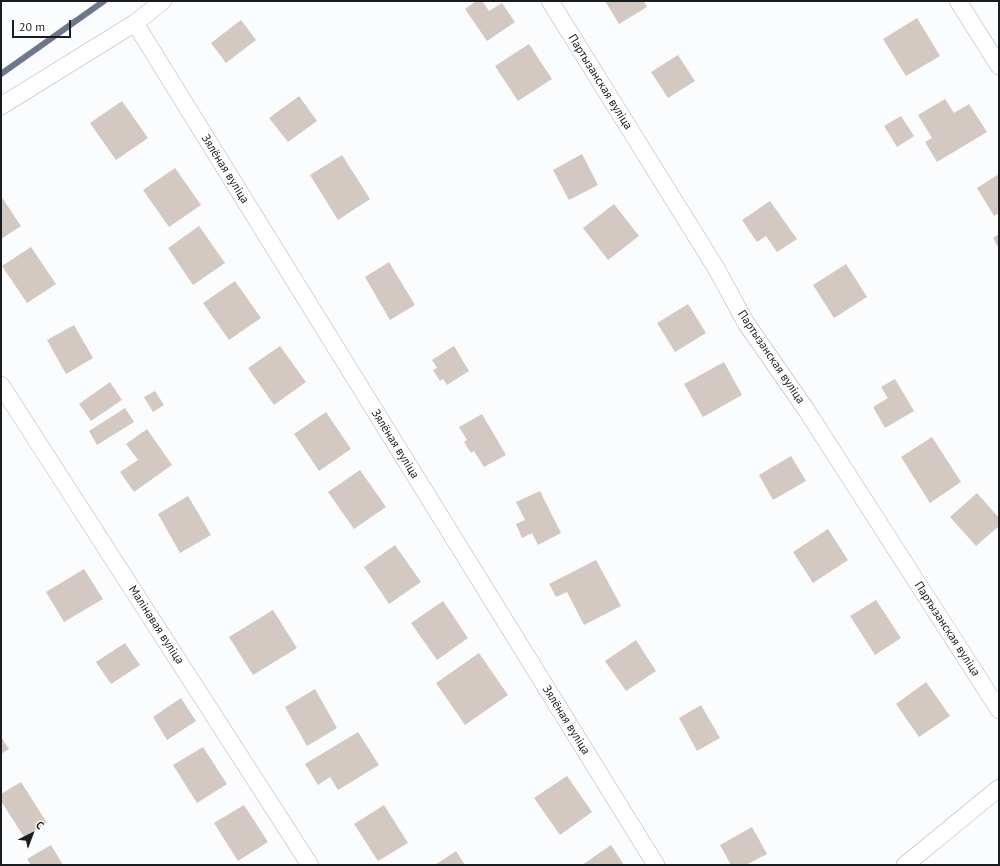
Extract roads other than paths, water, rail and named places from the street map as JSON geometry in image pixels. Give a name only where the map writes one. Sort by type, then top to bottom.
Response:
[{"type":"street","points":[[1,106],[135,24],[163,1]]},
{"type":"street","name":"Партызанская вуліца","points":[[550,1],[716,268],[746,323],[807,411],[999,710]]},
{"type":"street","points":[[958,1],[999,66]]},
{"type":"street","name":"Зялёная вуліца","points":[[135,24],[656,865]]},
{"type":"street","name":"Малінавая вуліца","points":[[1,385],[310,865]]},
{"type":"street","points":[[905,865],[999,788]]},
{"type":"waterway","points":[[1,74],[104,1]]}]
